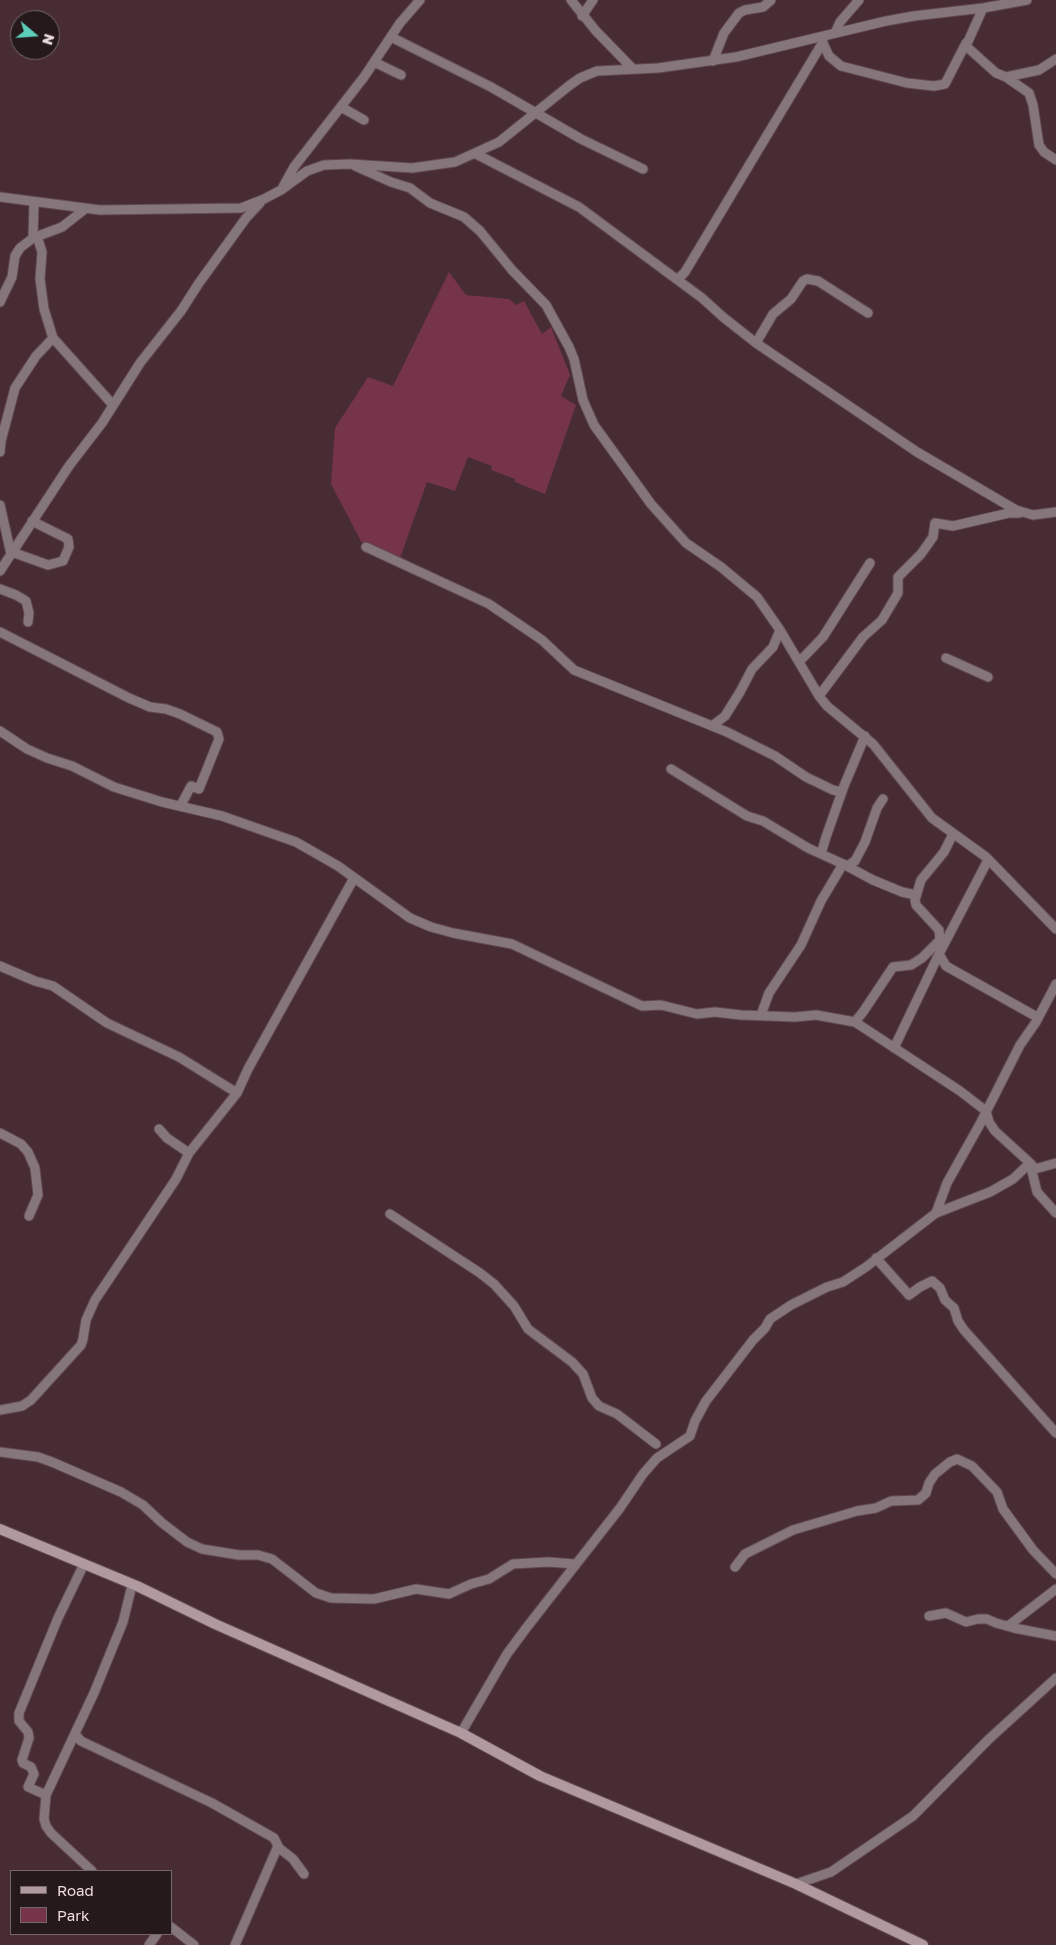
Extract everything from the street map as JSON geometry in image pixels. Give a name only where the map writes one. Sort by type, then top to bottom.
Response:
[{"type":"street","points":[[281,190],[294,167],[341,107],[400,23],[420,0]]},
{"type":"street","points":[[570,0],[582,16],[632,68]]},
{"type":"street","points":[[582,16],[593,0]]},
{"type":"street","points":[[713,61],[724,33],[738,13],[763,7],[771,0]]},
{"type":"street","points":[[835,33],[840,22],[859,0]]},
{"type":"street","points":[[0,197],[85,209],[241,208],[281,190],[316,166],[350,164],[412,168],[456,162],[499,142],[580,78],[605,69],[658,68],[713,61],[821,39],[835,33],[914,16],[983,8],[1027,0]]},
{"type":"street","points":[[821,39],[829,56],[841,66],[907,83],[939,86],[944,84],[950,77],[983,8]]},
{"type":"street","points":[[391,37],[491,87],[581,139],[643,169]]},
{"type":"street","points":[[678,279],[685,272],[821,39]]},
{"type":"street","points":[[966,43],[966,48],[996,73],[1006,77],[1029,93],[1034,105],[1040,145],[1044,152],[1056,160]]},
{"type":"street","points":[[1006,77],[1039,70],[1056,58]]},
{"type":"street","points":[[374,62],[401,75]]},
{"type":"street","points":[[341,107],[364,120]]},
{"type":"street","points":[[476,154],[579,206],[678,279],[756,343],[917,452],[1006,505],[1033,515],[1056,512]]},
{"type":"street","points":[[350,164],[410,188],[430,203],[464,217],[480,232],[512,270],[546,305],[570,347],[583,400],[594,424],[651,504],[686,543],[752,591],[780,630],[819,696],[827,706],[873,744],[932,818],[967,842],[988,860],[1056,928]]},
{"type":"street","points":[[0,571],[140,363],[176,318],[229,240],[264,199]]},
{"type":"street","points":[[34,202],[35,237],[42,252],[40,280],[44,310],[53,338],[113,405]]},
{"type":"street","points":[[0,302],[12,277],[16,254],[20,248],[35,237],[62,227],[85,209]]},
{"type":"street","points":[[756,343],[773,314],[791,299],[807,279],[818,281],[868,313]]},
{"type":"street","points":[[0,452],[15,388],[36,356],[53,338]]},
{"type":"street","points":[[0,504],[3,536],[11,553],[48,565],[63,561],[69,547],[68,539],[32,521]]},
{"type":"street","points":[[819,696],[863,637],[882,620],[898,593],[898,577],[921,554],[933,536],[935,523],[953,526],[1009,513],[1024,512]]},
{"type":"street","points":[[366,548],[489,604],[542,640],[574,670],[712,726],[775,756],[806,777],[833,790],[842,792]]},
{"type":"street","points":[[799,662],[823,637],[870,563]]},
{"type":"street","points":[[0,589],[26,601],[29,613],[28,622]]},
{"type":"street","points":[[712,726],[725,716],[752,669],[773,647],[780,630]]},
{"type":"street","points":[[0,632],[130,698],[150,707],[166,709],[180,714],[217,732],[219,739],[199,789],[191,786],[182,805]]},
{"type":"street","points":[[946,658],[988,677]]},
{"type":"street","points":[[0,732],[27,749],[72,766],[114,787],[162,802],[182,805],[222,816],[296,842],[318,853],[373,889],[392,906],[410,918],[431,927],[453,933],[512,944],[642,1006],[661,1005],[697,1014],[715,1012],[795,1017],[816,1015],[855,1022],[960,1091],[986,1111],[989,1122],[995,1131],[1035,1169],[1056,1163]]},
{"type":"street","points":[[821,854],[864,736]]},
{"type":"street","points":[[671,769],[747,816],[763,821],[872,880],[902,892],[916,895]]},
{"type":"street","points":[[761,1015],[769,993],[801,945],[820,901],[845,865],[855,861],[870,831],[877,808],[883,799]]},
{"type":"street","points":[[855,1022],[893,967],[911,965],[922,958],[940,940],[939,930],[916,905],[916,895],[921,880],[944,852],[953,834]]},
{"type":"street","points":[[894,1048],[939,954],[988,860]]},
{"type":"street","points":[[0,1410],[22,1406],[31,1400],[81,1345],[86,1320],[95,1300],[176,1179],[189,1153],[238,1093],[248,1069],[354,878]]},
{"type":"street","points":[[939,954],[946,966],[1037,1016]]},
{"type":"street","points":[[0,966],[34,981],[53,986],[107,1023],[179,1057],[238,1093]]},
{"type":"street","points":[[936,1213],[947,1183],[1006,1072],[1056,984]]},
{"type":"street","points":[[159,1129],[167,1138],[189,1153]]},
{"type":"street","points":[[0,1133],[21,1144],[28,1152],[35,1168],[38,1195],[29,1216]]},
{"type":"street","points":[[1030,1163],[1038,1192],[1056,1213]]},
{"type":"street","points":[[462,1733],[508,1654],[575,1564],[620,1508],[652,1463],[690,1436],[695,1421],[706,1401],[753,1340],[765,1328],[770,1319],[791,1305],[827,1287],[842,1282],[936,1213],[990,1192],[1013,1179],[1030,1163]]},
{"type":"street","points":[[390,1214],[494,1284],[514,1306],[528,1329],[572,1362],[583,1374],[592,1398],[599,1406],[617,1414],[656,1444]]},
{"type":"street","points":[[876,1258],[909,1295],[932,1281],[940,1288],[945,1300],[954,1308],[964,1330],[1056,1433]]},
{"type":"street","points":[[0,1452],[38,1457],[120,1492],[143,1505],[187,1542],[202,1549],[239,1555],[258,1555],[272,1559],[316,1593],[331,1598],[374,1599],[416,1589],[449,1594],[488,1579],[513,1564],[548,1562],[575,1564]]},
{"type":"street","points":[[735,1567],[745,1554],[793,1530],[857,1511],[876,1508],[891,1501],[918,1500],[926,1493],[929,1483],[935,1474],[950,1462],[958,1459],[972,1466],[997,1492],[1003,1509],[1033,1550],[1056,1574]]},
{"type":"street","points":[[0,1529],[132,1585],[215,1624],[462,1733],[540,1776],[796,1884],[923,1945]]},
{"type":"street","points":[[46,1795],[28,1787],[34,1774],[31,1767],[23,1763],[22,1760],[29,1738],[28,1732],[19,1721],[19,1714],[58,1618],[84,1564]]},
{"type":"street","points":[[91,1870],[51,1833],[46,1826],[44,1819],[46,1795],[75,1734],[123,1622],[132,1585]]},
{"type":"street","points":[[1008,1626],[1056,1589]]},
{"type":"street","points":[[929,1616],[946,1613],[966,1622],[987,1619],[1008,1626],[1056,1636]]},
{"type":"street","points":[[796,1884],[831,1872],[913,1816],[990,1739],[1056,1678]]},
{"type":"street","points":[[75,1734],[81,1741],[181,1788],[274,1838],[278,1846],[304,1874]]},
{"type":"street","points":[[235,1945],[278,1846]]},
{"type":"street","points":[[172,1928],[194,1945]]},
{"type":"green space","points":[[449,272],[466,295],[509,299],[516,305],[524,301],[542,334],[551,327],[570,375],[561,396],[576,405],[545,494],[515,482],[515,479],[491,470],[492,466],[468,457],[455,491],[427,482],[399,561],[363,545],[331,484],[335,428],[368,377],[393,386]]}]
